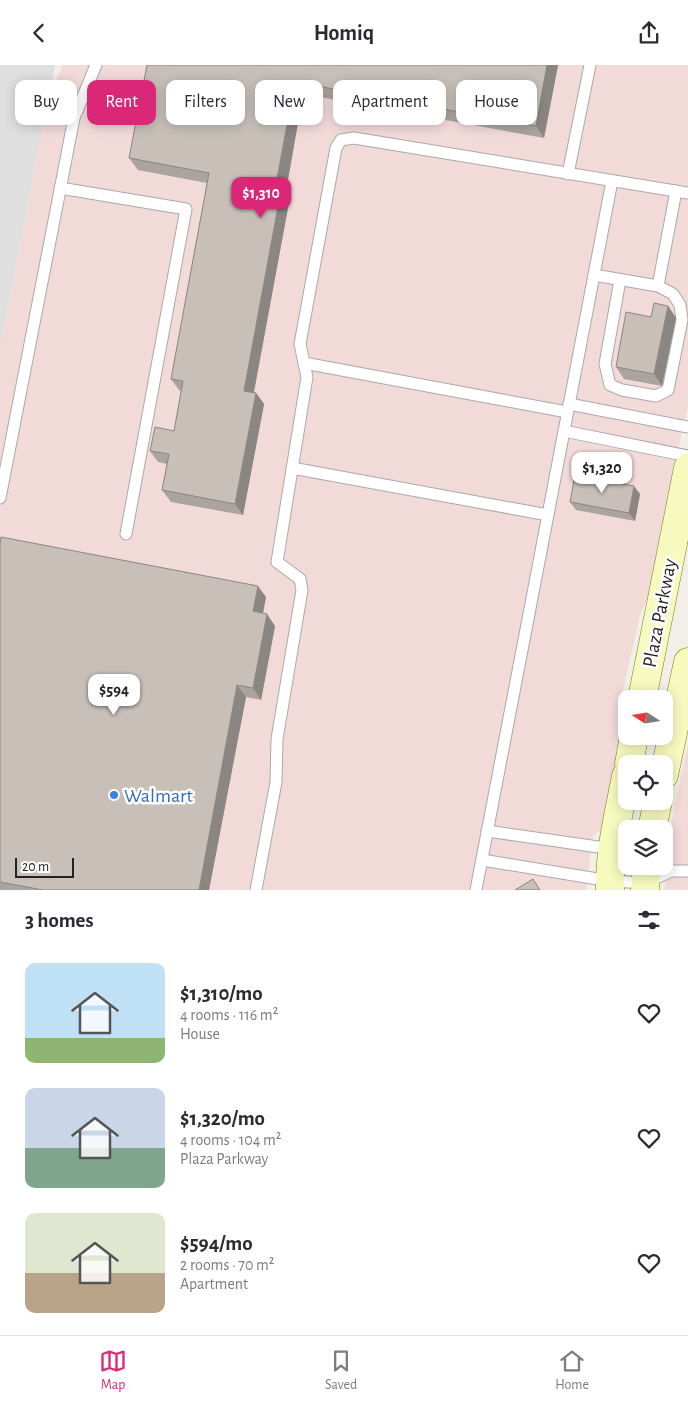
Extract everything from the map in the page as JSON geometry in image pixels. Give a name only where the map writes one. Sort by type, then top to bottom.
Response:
[{"type":"street","name":"Plaza Parkway","points":[[644,690],[688,468]]},
{"type":"street","name":"Plaza Parkway","points":[[668,755],[688,662]]},
{"type":"street","points":[[610,885],[618,857]]},
{"type":"lane","points":[[0,498],[74,118],[96,65]]},
{"type":"lane","points":[[568,174],[590,65]]},
{"type":"lane","points":[[256,890],[276,782],[277,739],[302,590],[300,579],[277,562],[307,377],[300,344],[336,148],[341,140],[354,138],[682,192],[658,286]]},
{"type":"lane","points":[[476,890],[612,181]]},
{"type":"lane","points":[[60,188],[186,209],[126,534]]},
{"type":"lane","points":[[594,275],[658,286],[673,294],[680,305],[682,320],[668,390],[656,396],[622,390],[610,385],[605,364],[620,280]]},
{"type":"lane","points":[[304,363],[688,427]]},
{"type":"lane","points":[[564,431],[688,456]]},
{"type":"lane","points":[[292,467],[548,515]]},
{"type":"lane","points":[[488,831],[618,850]]},
{"type":"lane","points":[[482,860],[610,885],[655,875]]},
{"type":"lane","points":[[673,873],[688,871]]},
{"type":"shaded area","points":[[0,65],[55,65],[52,80],[15,80],[15,125],[43,125],[0,348]]},
{"type":"shaded area","points":[[63,65],[688,65],[688,408],[672,474],[678,481],[655,582],[640,615],[623,690],[618,690],[618,745],[620,745],[602,829],[593,836],[586,890],[0,890],[0,348],[43,125],[77,125],[77,80],[56,80]]},
{"type":"shaded area","points":[[688,743],[688,890],[665,890],[666,875],[673,875],[672,820]]},
{"type":"building","points":[[147,65],[547,65],[537,120],[537,80],[456,80],[456,111],[446,110],[446,80],[333,80],[333,89],[323,87],[323,80],[255,80],[255,125],[287,125],[276,184],[282,185],[244,391],[256,393],[235,504],[162,490],[169,454],[150,451],[155,427],[174,431],[183,381],[171,379],[209,173],[129,158],[135,125],[156,125],[156,80],[144,80]]},
{"type":"building","points":[[654,303],[668,306],[654,374],[616,367],[626,312],[651,317]]},
{"type":"building","points":[[575,475],[634,486],[629,513],[570,502]]},
{"type":"building","name":"Walmart","points":[[1,537],[258,586],[253,611],[267,614],[253,688],[237,685],[199,890],[43,890],[0,882]]},
{"type":"building","points":[[533,879],[540,890],[515,890]]},
{"type":"place","name":"Walmart","points":[[114,795]]}]
